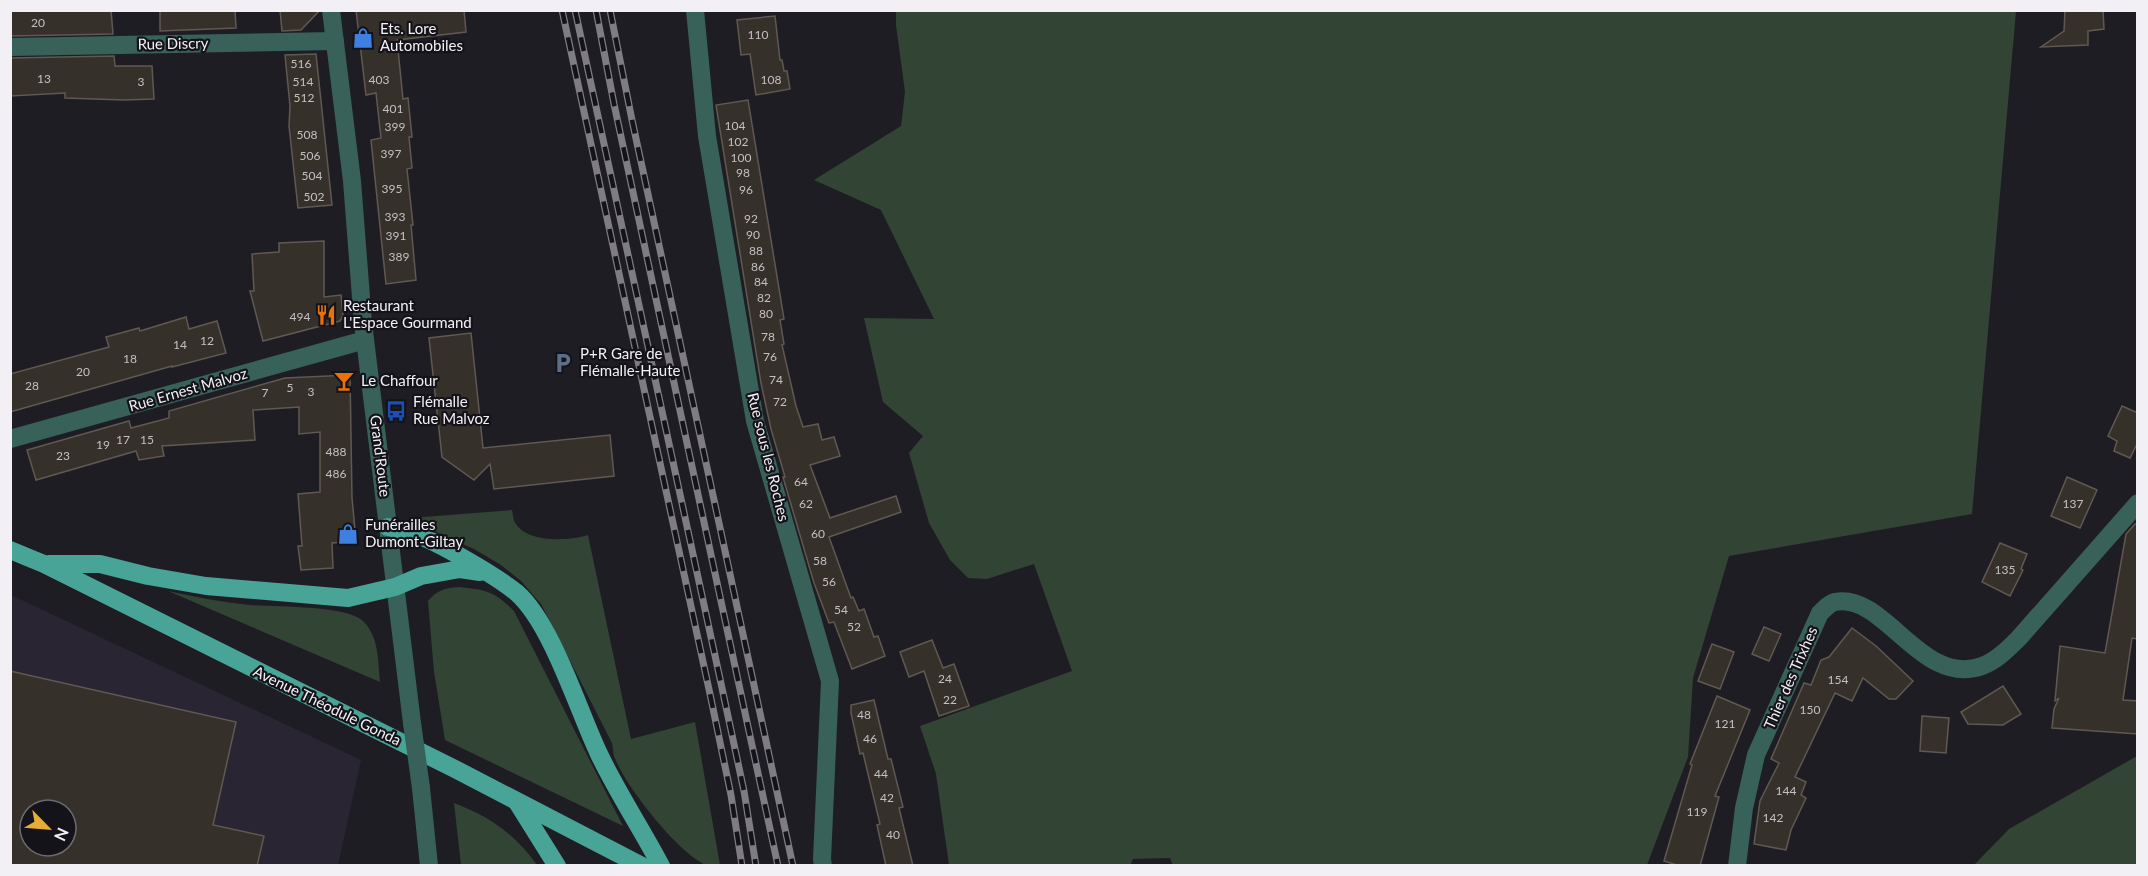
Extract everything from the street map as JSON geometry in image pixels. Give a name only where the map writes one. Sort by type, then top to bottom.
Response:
[{"type":"main road","points":[[388,527],[415,533],[440,544],[518,594],[540,622],[600,755],[661,866]]},
{"type":"main road","name":"Avenue Théodule Gonda","points":[[10,550],[44,564],[642,866]]},
{"type":"main road","points":[[44,564],[100,564],[148,576],[206,586],[348,597],[395,587],[421,576],[460,569],[490,574]]},
{"type":"main road","points":[[516,801],[557,866]]},
{"type":"street","name":"Grand'Route","points":[[331,10],[352,181],[365,340],[429,866]]},
{"type":"street","name":"Rue sous les Roches","points":[[694,10],[707,136],[755,421],[830,681],[824,865]]},
{"type":"street","name":"Rue Discry","points":[[10,47],[335,41]]},
{"type":"street","name":"Rue Ernest Malvoz","points":[[10,439],[365,340]]},
{"type":"street","name":"Thier des Trixhes","points":[[1737,866],[1744,808],[1756,754],[1820,613],[1833,602],[1850,602],[1869,611],[1925,656],[1941,664],[1959,670],[1982,666],[2002,654],[2019,638],[2138,503]]},
{"type":"shaded area","points":[[11,595],[361,760],[338,865],[11,866]]},
{"type":"green space","points":[[896,11],[2016,11],[1972,514],[1729,556],[1693,678],[1688,757],[1647,865],[1173,866],[1170,858],[1133,859],[1130,866],[949,865],[936,774],[920,726],[1072,671],[1034,564],[987,579],[968,578],[950,560],[929,523],[909,453],[923,436],[883,402],[864,318],[934,319],[881,210],[814,180],[901,126],[905,92]]},
{"type":"green space","points":[[512,510],[516,524],[530,535],[560,539],[588,535],[631,739],[695,722],[720,865],[706,865],[681,847],[667,833],[629,784],[614,756],[612,743],[541,604],[521,581],[501,565],[474,549],[411,518]]},
{"type":"green space","points":[[459,587],[489,593],[501,599],[514,611],[623,826],[445,740],[434,672],[428,601],[442,590]]},
{"type":"green space","points":[[168,591],[240,604],[326,609],[354,616],[363,621],[372,634],[377,649],[380,682]]},
{"type":"green space","points":[[2137,756],[2137,865],[1974,865],[2009,829]]},
{"type":"green space","points":[[454,803],[479,814],[500,827],[537,865],[461,865]]},
{"type":"building","points":[[10,10],[111,10],[113,34],[10,36]]},
{"type":"building","points":[[160,10],[235,10],[236,28],[160,31]]},
{"type":"building","points":[[280,10],[320,10],[301,30],[282,31]]},
{"type":"building","points":[[356,10],[464,10],[466,32],[397,40],[403,99],[408,98],[412,137],[409,137],[412,168],[407,169],[416,280],[386,284],[371,140],[381,138],[376,93],[366,95]]},
{"type":"building","points":[[2065,10],[2103,10],[2104,29],[2088,31],[2088,45],[2041,47],[2064,31]]},
{"type":"building","points":[[775,16],[780,60],[782,60],[784,71],[787,71],[790,89],[756,95],[750,54],[741,55],[737,20]]},
{"type":"building","points":[[316,54],[332,205],[298,208],[289,126],[290,106],[285,55]]},
{"type":"building","points":[[114,56],[115,66],[152,66],[154,99],[65,98],[65,93],[10,96],[10,58]]},
{"type":"building","points":[[748,100],[784,319],[780,320],[784,344],[782,345],[796,406],[803,427],[818,424],[822,440],[834,437],[840,456],[810,465],[830,518],[896,496],[901,512],[829,537],[851,598],[853,597],[859,611],[864,609],[874,637],[878,636],[885,656],[852,669],[834,622],[829,623],[814,583],[783,477],[785,477],[761,383],[716,105]]},
{"type":"building","points":[[324,241],[324,297],[341,295],[343,315],[340,321],[263,341],[250,291],[254,291],[252,254],[279,252],[279,243]]},
{"type":"building","points":[[186,317],[189,329],[217,321],[226,353],[10,412],[10,374],[109,347],[106,337],[139,328],[140,331]]},
{"type":"building","points":[[471,333],[483,448],[610,435],[614,476],[494,489],[490,464],[474,480],[442,457],[429,338]]},
{"type":"building","points":[[350,375],[352,498],[356,541],[332,543],[333,568],[301,570],[298,546],[302,546],[298,494],[320,492],[320,432],[299,434],[299,407],[253,410],[255,440],[162,446],[164,456],[139,460],[136,451],[36,480],[27,450],[129,421],[131,428],[169,418],[169,411],[285,378]]},
{"type":"building","points":[[2122,406],[2138,413],[2138,442],[2130,458],[2114,451],[2117,441],[2108,436]]},
{"type":"building","points":[[2067,477],[2097,490],[2080,528],[2051,516]]},
{"type":"building","points":[[2135,524],[2138,524],[2138,639],[2132,638],[2123,700],[2138,701],[2138,734],[2052,728],[2054,709],[2059,698],[2055,701],[2060,646],[2105,653],[2126,534]]},
{"type":"building","points":[[2000,543],[2027,554],[2021,569],[2023,570],[2010,596],[1982,582]]},
{"type":"building","points":[[1764,627],[1781,634],[1769,661],[1752,654]]},
{"type":"building","points":[[1852,628],[1876,646],[1913,681],[1896,699],[1889,699],[1863,678],[1852,701],[1835,693],[1795,777],[1806,782],[1801,795],[1806,798],[1791,830],[1786,850],[1754,844],[1760,801],[1779,763],[1771,759],[1804,683],[1811,685],[1821,660],[1829,657]]},
{"type":"building","points":[[932,640],[943,668],[954,664],[969,706],[939,716],[924,671],[909,677],[900,652]]},
{"type":"building","points":[[1712,644],[1734,652],[1720,689],[1698,681]]},
{"type":"building","points":[[10,671],[236,722],[213,825],[264,836],[257,866],[10,866]]},
{"type":"building","points":[[2003,686],[2021,714],[2003,725],[1968,724],[1961,712]]},
{"type":"building","points":[[1717,696],[1750,710],[1715,796],[1719,797],[1700,866],[1680,866],[1664,861],[1692,765],[1690,764]]},
{"type":"building","points":[[874,700],[888,759],[891,759],[903,807],[899,808],[913,866],[886,866],[877,825],[880,824],[851,713],[851,705]]},
{"type":"building","points":[[1922,716],[1949,718],[1946,753],[1920,751]]},
{"type":"railway","points":[[562,10],[710,694],[731,795],[742,866]]},
{"type":"railway","points":[[575,10],[744,791],[756,866]]},
{"type":"railway","points":[[596,10],[614,104],[778,866]]},
{"type":"railway","points":[[610,10],[793,866]]},
{"type":"place","name":"Ets. Lore Automobiles","points":[[363,38]]},
{"type":"place","name":"Restaurant L'Espace Gourmand","points":[[326,315]]},
{"type":"place","name":"P+R Gare de Flémalle-Haute","points":[[563,363]]},
{"type":"place","name":"Le Chaffour","points":[[344,381]]},
{"type":"place","name":"Flémalle Rue Malvoz","points":[[396,411]]},
{"type":"place","name":"Funérailles Dumont-Giltay","points":[[348,534]]}]
